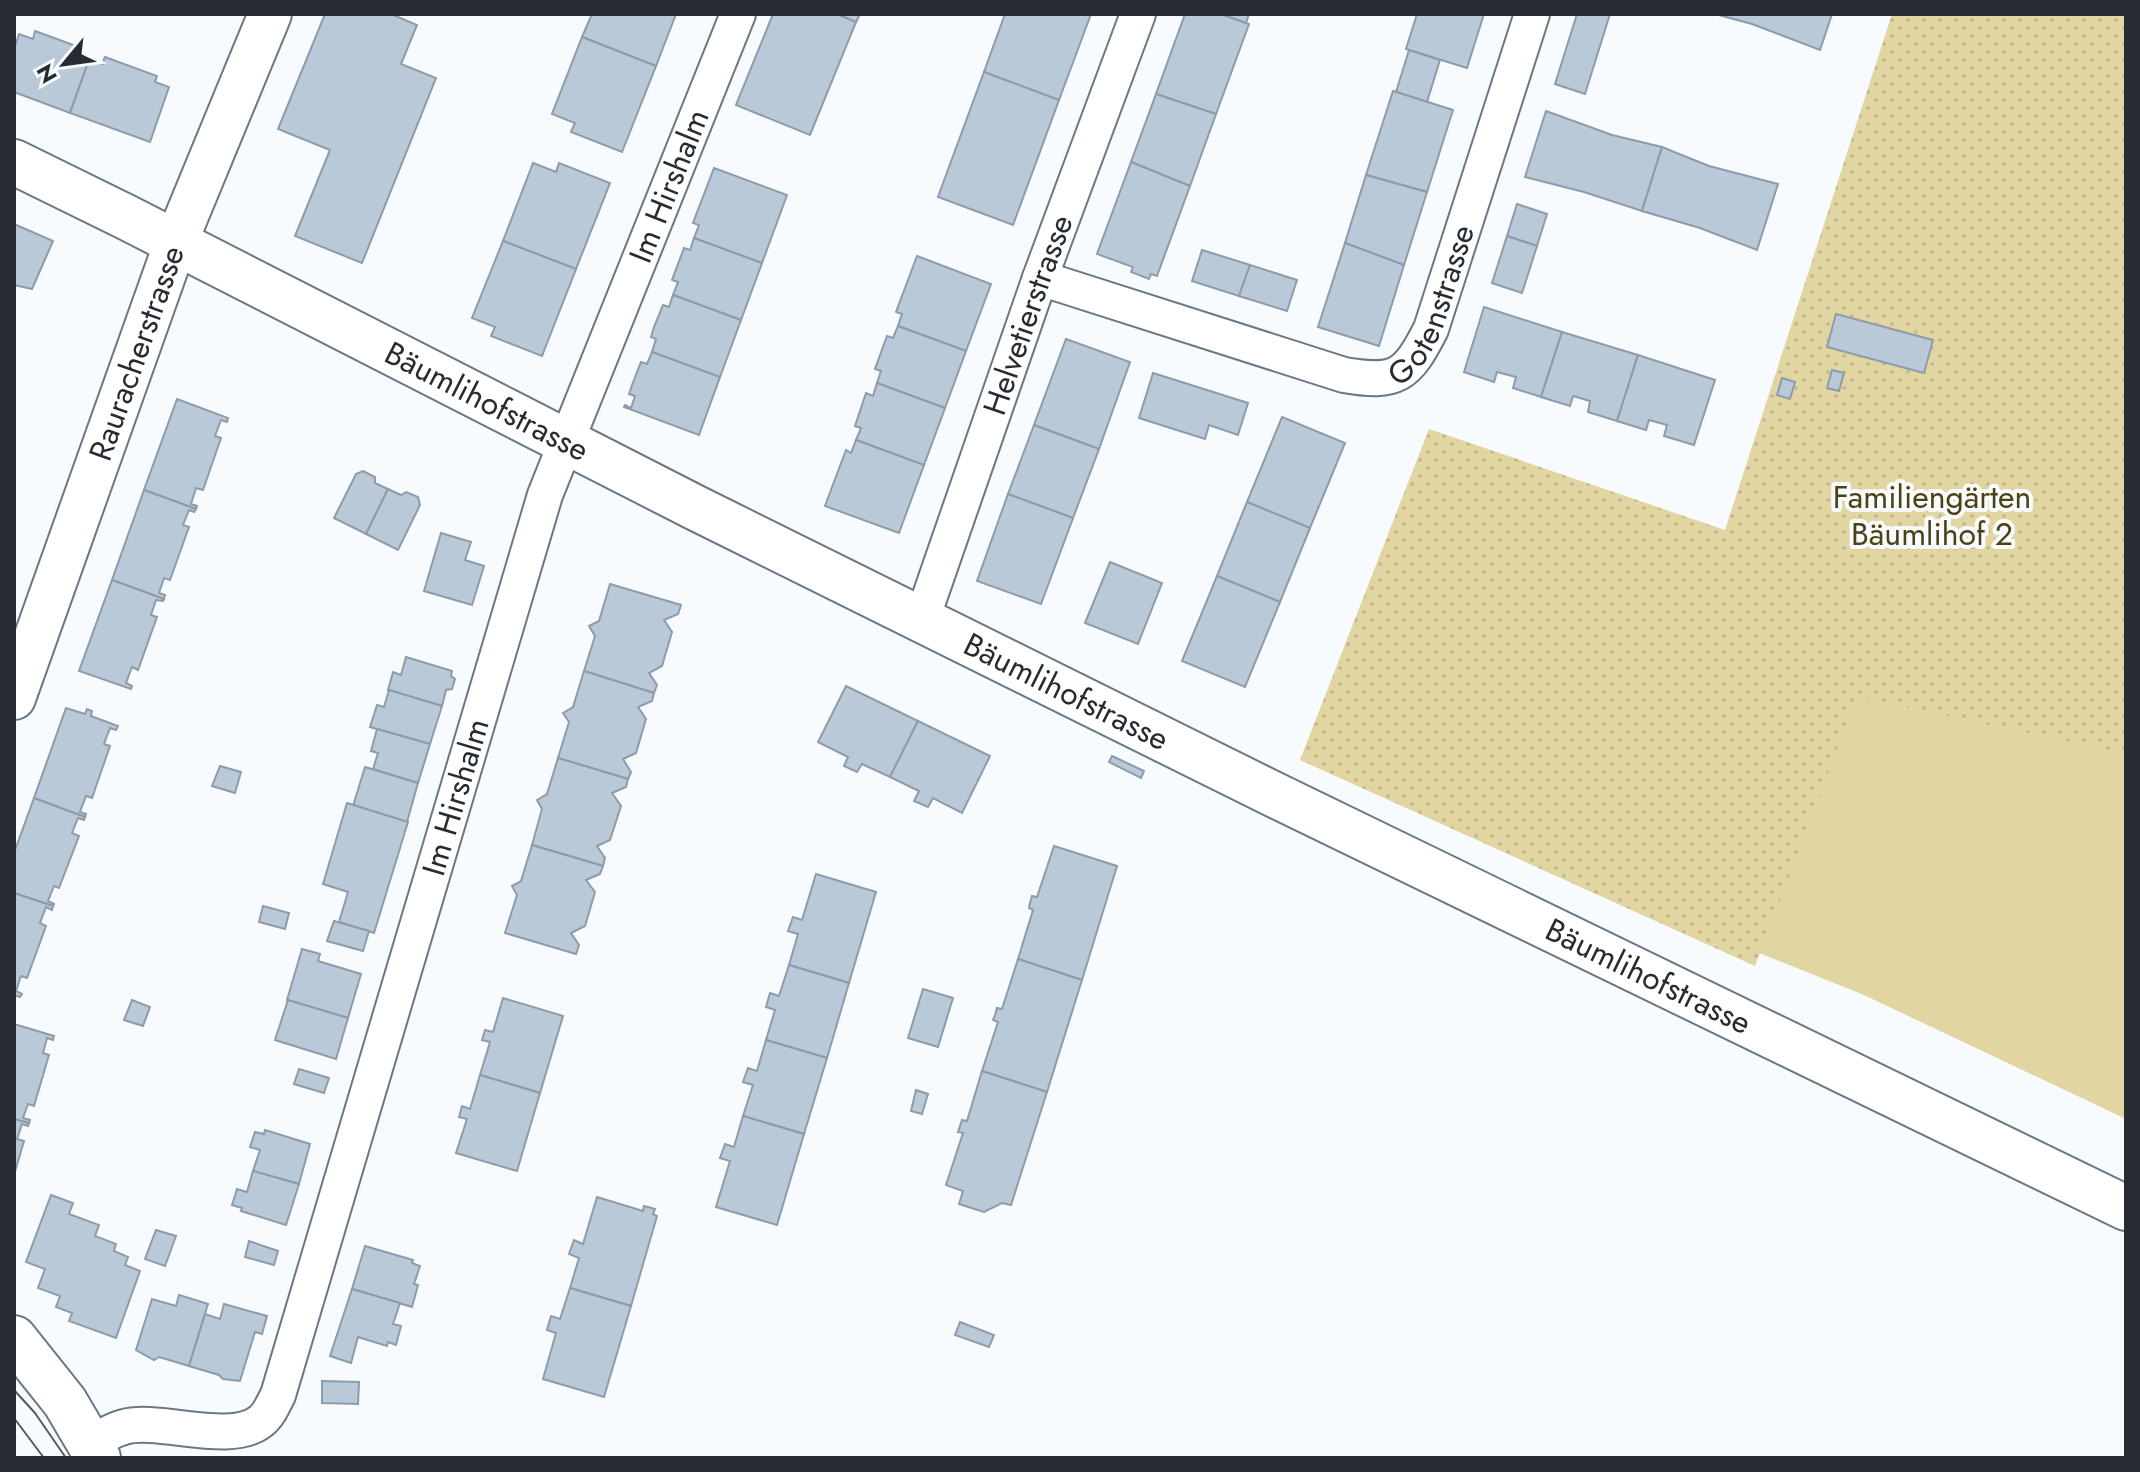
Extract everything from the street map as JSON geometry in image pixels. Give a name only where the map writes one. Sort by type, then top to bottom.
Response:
[{"type":"main road","name":"Bäumlihofstrasse","points":[[14,162],[565,442],[1275,795],[2126,1208]]},
{"type":"main road","points":[[14,1338],[65,1402],[94,1451]]},
{"type":"street","name":"Rauracherstrasse","points":[[14,698],[176,242],[270,14]]},
{"type":"street","name":"Im Hirshalm","points":[[94,1451],[127,1426],[219,1431],[249,1427],[266,1417],[278,1395],[540,511],[738,14]]},
{"type":"street","name":"Helvetierstrasse","points":[[922,619],[1040,278],[1138,14]]},
{"type":"street","name":"Gotenstrasse","points":[[1040,278],[1344,375],[1374,380],[1398,375],[1415,360],[1431,329],[1532,14]]},
{"type":"green space","name":"Familiengärten Bäumlihof 2","points":[[1892,14],[2126,14],[2126,754],[1857,697],[1755,966],[1300,760],[1429,429],[1725,530]]},
{"type":"green space","points":[[1857,697],[2126,754],[2126,1119],[1864,995],[1759,953]]},
{"type":"building","points":[[325,14],[391,14],[417,25],[401,64],[436,78],[362,263],[295,236],[330,150],[278,129]]},
{"type":"building","points":[[592,14],[676,14],[656,66],[582,37]]},
{"type":"building","points":[[773,14],[837,14],[856,22],[810,135],[736,105]]},
{"type":"building","points":[[837,14],[860,14],[856,22]]},
{"type":"building","points":[[1005,14],[1091,14],[1059,100],[984,72]]},
{"type":"building","points":[[1185,14],[1221,14],[1249,24],[1216,114],[1156,94]]},
{"type":"building","points":[[1221,14],[1249,14],[1246,23]]},
{"type":"building","points":[[1417,14],[1484,14],[1467,68],[1406,49]]},
{"type":"building","points":[[1577,14],[1610,14],[1585,94],[1555,84]]},
{"type":"building","points":[[1715,14],[1832,14],[1820,50],[1752,24]]},
{"type":"building","points":[[35,31],[79,47],[76,55],[89,60],[70,113],[14,92],[14,49],[19,34],[33,39]]},
{"type":"building","points":[[582,37],[656,66],[622,152],[571,132],[575,123],[552,114]]},
{"type":"building","points":[[1409,50],[1440,60],[1427,102],[1396,92]]},
{"type":"building","points":[[105,57],[157,76],[155,82],[169,87],[150,142],[70,113],[89,60],[102,64]]},
{"type":"building","points":[[984,72],[1059,100],[1013,225],[938,197]]},
{"type":"building","points":[[1393,91],[1453,110],[1427,192],[1366,175]]},
{"type":"building","points":[[1156,94],[1216,114],[1190,186],[1131,162]]},
{"type":"building","points":[[1546,111],[1612,135],[1662,147],[1642,211],[1525,177]]},
{"type":"building","points":[[1662,147],[1709,166],[1778,184],[1757,250],[1700,228],[1642,211]]},
{"type":"building","points":[[1131,162],[1190,186],[1157,276],[1151,274],[1149,279],[1131,272],[1133,267],[1097,254]]},
{"type":"building","points":[[533,163],[556,172],[559,163],[610,183],[576,269],[503,241]]},
{"type":"building","points":[[714,168],[787,195],[762,263],[694,238],[699,225],[693,223]]},
{"type":"building","points":[[1366,175],[1427,192],[1404,265],[1345,243]]},
{"type":"building","points":[[1517,204],[1547,214],[1537,246],[1507,236]]},
{"type":"building","points":[[14,224],[53,241],[32,289],[14,285]]},
{"type":"building","points":[[1507,236],[1537,246],[1522,293],[1492,283]]},
{"type":"building","points":[[694,238],[762,263],[741,320],[673,295],[678,282],[672,280],[684,248],[690,250]]},
{"type":"building","points":[[503,241],[576,269],[542,356],[491,336],[495,327],[472,318]]},
{"type":"building","points":[[1345,243],[1404,265],[1379,346],[1318,327]]},
{"type":"building","points":[[1202,250],[1250,265],[1239,296],[1192,281]]},
{"type":"building","points":[[917,256],[991,284],[966,351],[898,326],[902,314],[896,312]]},
{"type":"building","points":[[1250,265],[1297,280],[1287,311],[1239,296]]},
{"type":"building","points":[[673,295],[741,320],[720,377],[652,352],[656,339],[651,337],[654,327],[663,305],[669,307]]},
{"type":"building","points":[[1484,307],[1562,332],[1541,397],[1513,388],[1516,377],[1497,372],[1494,382],[1464,372]]},
{"type":"building","points":[[1836,314],[1933,340],[1924,373],[1827,347]]},
{"type":"building","points":[[898,326],[966,351],[945,408],[877,383],[881,371],[875,369],[887,336],[893,338]]},
{"type":"building","points":[[1562,332],[1638,355],[1617,421],[1588,412],[1590,401],[1573,396],[1570,406],[1541,397]]},
{"type":"building","points":[[1066,339],[1130,362],[1099,449],[1034,425]]},
{"type":"building","points":[[652,352],[720,377],[699,435],[624,407],[631,408],[635,396],[629,394],[632,385],[641,362],[647,364]]},
{"type":"building","points":[[1638,355],[1715,380],[1694,445],[1664,436],[1667,425],[1649,420],[1646,430],[1617,421]]},
{"type":"building","points":[[1832,370],[1844,373],[1839,391],[1827,388]]},
{"type":"building","points":[[1153,373],[1248,403],[1238,435],[1209,425],[1205,439],[1139,418]]},
{"type":"building","points":[[1782,378],[1795,382],[1790,399],[1777,395]]},
{"type":"building","points":[[877,383],[945,408],[924,465],[856,440],[861,428],[855,426],[866,393],[873,396]]},
{"type":"building","points":[[177,399],[228,418],[227,422],[221,420],[215,436],[221,438],[203,490],[196,488],[191,504],[197,506],[196,509],[144,490]]},
{"type":"building","points":[[1282,417],[1345,443],[1310,528],[1247,502]]},
{"type":"building","points":[[1034,425],[1099,449],[1073,518],[1008,494]]},
{"type":"building","points":[[856,440],[924,465],[899,533],[825,506],[846,450],[851,453]]},
{"type":"building","points":[[363,471],[375,477],[375,483],[388,489],[366,534],[334,518],[356,474]]},
{"type":"building","points":[[388,489],[401,495],[406,492],[418,497],[420,505],[398,550],[366,534]]},
{"type":"building","points":[[144,490],[196,509],[194,512],[189,510],[183,525],[189,527],[170,580],[164,578],[159,593],[165,595],[164,599],[112,580]]},
{"type":"building","points":[[1008,494],[1073,518],[1041,604],[977,581]]},
{"type":"building","points":[[1247,502],[1310,528],[1280,602],[1217,576]]},
{"type":"building","points":[[441,533],[471,542],[465,560],[484,566],[472,605],[424,591]]},
{"type":"building","points":[[1110,562],[1162,583],[1138,644],[1085,623]]},
{"type":"building","points":[[1217,576],[1280,602],[1245,687],[1182,661]]},
{"type":"building","points":[[112,580],[164,599],[156,600],[151,615],[157,617],[138,670],[132,667],[126,683],[132,686],[131,689],[79,671]]},
{"type":"building","points":[[610,584],[681,605],[678,614],[664,620],[672,632],[662,666],[649,673],[657,685],[654,693],[584,671],[595,636],[589,626],[599,621]]},
{"type":"building","points":[[406,657],[452,671],[451,676],[455,679],[452,689],[446,690],[442,706],[388,690],[393,672],[401,675]]},
{"type":"building","points":[[584,671],[654,693],[652,701],[638,707],[646,719],[636,753],[623,759],[631,772],[628,779],[558,758],[569,722],[563,713],[573,707]]},
{"type":"building","points":[[846,686],[918,721],[890,777],[862,764],[857,772],[844,766],[848,757],[818,742]]},
{"type":"building","points":[[389,690],[442,706],[430,744],[370,727],[377,705],[384,707]]},
{"type":"building","points":[[66,708],[85,714],[87,709],[92,711],[91,716],[118,726],[116,730],[110,728],[104,744],[110,746],[92,798],[86,796],[80,812],[86,814],[85,817],[34,798]]},
{"type":"building","points":[[918,721],[990,756],[962,813],[933,798],[928,807],[914,801],[919,791],[890,777]]},
{"type":"building","points":[[377,729],[430,744],[418,783],[373,769],[378,753],[371,751]]},
{"type":"building","points":[[1112,756],[1144,771],[1141,778],[1109,762]]},
{"type":"building","points":[[558,758],[628,779],[626,787],[612,793],[621,806],[610,840],[597,846],[605,858],[603,866],[532,845],[542,809],[537,800],[547,794]]},
{"type":"building","points":[[220,766],[241,772],[235,793],[212,786]]},
{"type":"building","points":[[365,767],[418,783],[407,822],[353,806]]},
{"type":"building","points":[[34,798],[85,817],[84,820],[78,818],[72,833],[79,836],[59,888],[54,886],[48,901],[53,906],[14,893],[14,853]]},
{"type":"building","points":[[347,803],[408,822],[374,933],[339,922],[348,892],[323,884]]},
{"type":"building","points":[[532,845],[603,866],[600,874],[586,880],[595,892],[585,926],[571,933],[579,945],[576,954],[505,933],[517,895],[512,886],[521,881]]},
{"type":"building","points":[[1054,846],[1117,866],[1082,980],[1018,959],[1033,910],[1029,908],[1032,896],[1037,897]]},
{"type":"building","points":[[816,874],[876,892],[849,983],[789,965],[798,934],[788,931],[793,917],[802,920]]},
{"type":"building","points":[[14,893],[53,906],[52,910],[46,907],[40,923],[46,926],[27,978],[21,976],[16,991],[22,994],[20,997],[14,995]]},
{"type":"building","points":[[263,906],[289,913],[285,929],[259,922]]},
{"type":"building","points":[[334,921],[369,931],[363,951],[327,941]]},
{"type":"building","points":[[302,949],[320,954],[318,961],[361,974],[348,1018],[287,1000]]},
{"type":"building","points":[[1018,959],[1082,980],[1047,1092],[982,1071],[998,1022],[993,1020],[997,1008],[1002,1009]]},
{"type":"building","points":[[789,965],[849,983],[827,1058],[766,1040],[775,1010],[766,1007],[770,993],[779,996]]},
{"type":"building","points":[[923,989],[953,998],[938,1047],[908,1038]]},
{"type":"building","points":[[503,998],[563,1016],[540,1093],[480,1075],[490,1042],[482,1040],[485,1030],[493,1032]]},
{"type":"building","points":[[132,1000],[150,1007],[143,1026],[124,1020]]},
{"type":"building","points":[[288,1000],[348,1018],[336,1059],[275,1040]]},
{"type":"building","points":[[14,1024],[54,1036],[53,1040],[47,1038],[43,1053],[49,1055],[34,1106],[28,1104],[23,1118],[30,1120],[29,1123],[14,1119]]},
{"type":"building","points":[[766,1040],[827,1058],[804,1134],[743,1116],[753,1085],[743,1082],[748,1068],[757,1071]]},
{"type":"building","points":[[299,1069],[329,1078],[324,1093],[294,1084]]},
{"type":"building","points":[[982,1071],[1047,1092],[1011,1205],[1002,1203],[984,1212],[959,1204],[963,1191],[946,1185],[963,1133],[958,1132],[962,1120],[967,1121]]},
{"type":"building","points":[[480,1075],[540,1093],[517,1171],[456,1153],[467,1119],[459,1117],[462,1106],[470,1109]]},
{"type":"building","points":[[916,1090],[928,1094],[922,1114],[911,1111]]},
{"type":"building","points":[[743,1116],[804,1134],[777,1225],[716,1207],[730,1161],[720,1158],[725,1144],[734,1147]]},
{"type":"building","points":[[14,1119],[29,1123],[28,1126],[22,1124],[17,1139],[24,1141],[14,1175]]},
{"type":"building","points":[[265,1130],[310,1144],[299,1184],[253,1171],[260,1150],[250,1147],[255,1132],[264,1134]]},
{"type":"building","points":[[253,1171],[299,1184],[286,1225],[241,1211],[242,1208],[232,1205],[237,1189],[247,1192]]},
{"type":"building","points":[[51,1195],[73,1203],[69,1214],[99,1225],[95,1236],[116,1244],[114,1251],[128,1257],[125,1265],[140,1271],[116,1338],[69,1321],[72,1313],[56,1307],[60,1296],[38,1288],[45,1269],[26,1262]]},
{"type":"building","points":[[597,1197],[643,1211],[644,1206],[655,1209],[653,1214],[657,1216],[631,1306],[570,1288],[579,1258],[569,1254],[574,1240],[583,1244]]},
{"type":"building","points":[[156,1230],[176,1236],[165,1266],[145,1259]]},
{"type":"building","points":[[249,1241],[278,1251],[274,1265],[245,1257]]},
{"type":"building","points":[[365,1246],[413,1260],[412,1263],[420,1266],[414,1284],[418,1285],[412,1307],[352,1289]]},
{"type":"building","points":[[570,1288],[631,1306],[604,1397],[543,1379],[556,1333],[547,1330],[551,1316],[560,1319]]},
{"type":"building","points":[[352,1289],[400,1303],[393,1324],[401,1326],[396,1345],[388,1342],[387,1346],[358,1337],[351,1363],[330,1356]]},
{"type":"building","points":[[179,1295],[208,1304],[189,1366],[159,1357],[154,1360],[136,1350],[152,1299],[176,1306]]},
{"type":"building","points":[[224,1304],[267,1316],[262,1334],[255,1332],[240,1381],[223,1379],[189,1366],[205,1314],[220,1319]]},
{"type":"building","points":[[960,1322],[994,1335],[989,1347],[955,1335]]},
{"type":"building","points":[[322,1381],[359,1382],[358,1404],[322,1403]]},
{"type":"tram line","points":[[14,1390],[35,1413],[66,1458]]},
{"type":"tram line","points":[[14,1418],[44,1458]]}]
